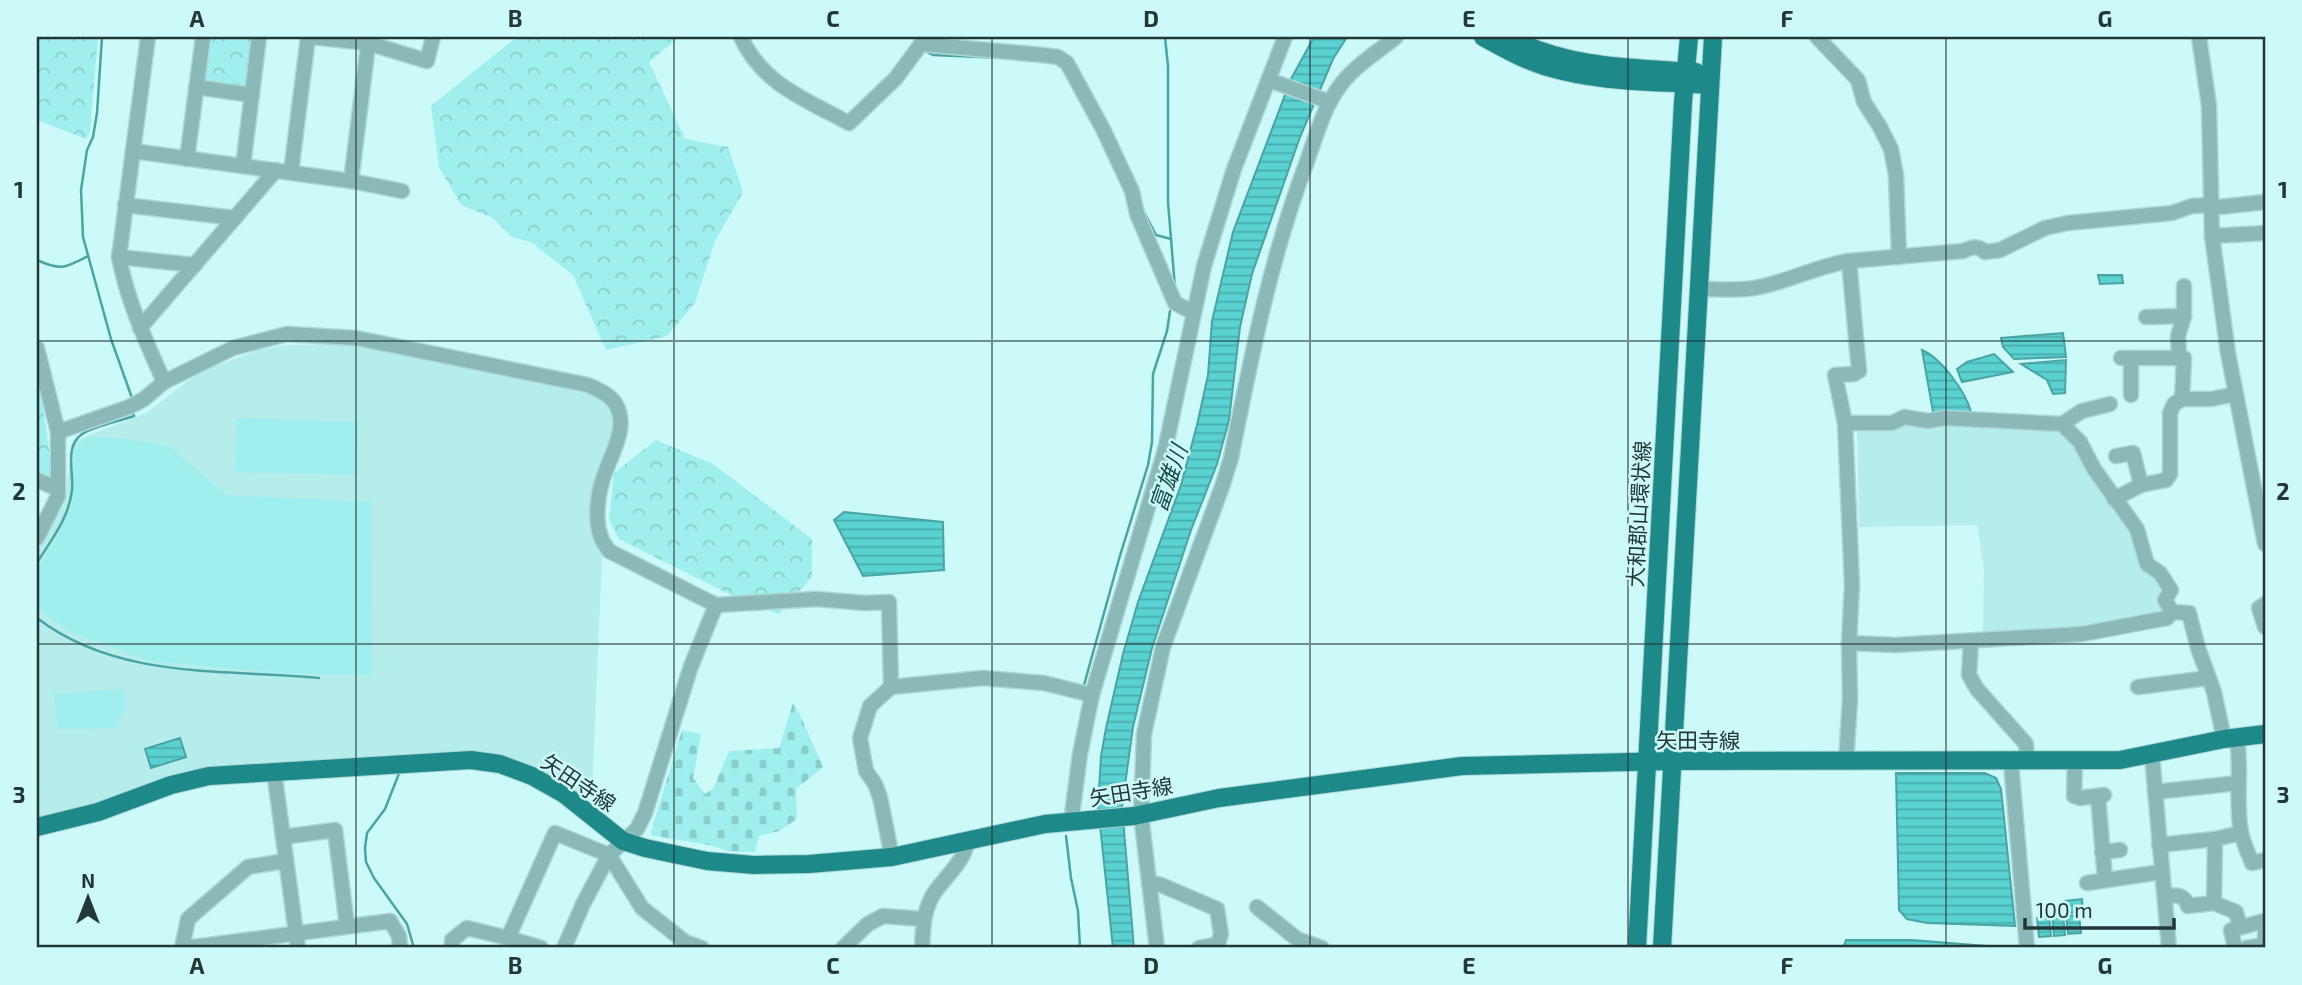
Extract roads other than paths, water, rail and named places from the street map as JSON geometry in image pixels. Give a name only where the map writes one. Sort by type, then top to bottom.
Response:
[{"type":"main road","points":[[1482,37],[1529,61],[1581,75],[1628,81],[1684,77]]},
{"type":"main road","points":[[1509,37],[1534,49],[1583,62],[1711,79]]},
{"type":"main road","name":"大和郡山環状線","points":[[1637,948],[1684,77],[1689,37]]},
{"type":"main road","points":[[1662,948],[1713,37]]},
{"type":"main road","name":"矢田寺線","points":[[37,827],[98,812],[171,785],[209,776],[471,760],[500,764],[532,776],[564,794],[624,841],[645,848],[707,861],[809,864],[892,857],[1045,824],[1138,816],[1219,798],[1462,766],[1672,761],[2120,760],[2265,734]]},
{"type":"street","points":[[148,37],[119,257],[140,328],[164,382]]},
{"type":"street","points":[[187,159],[203,37]]},
{"type":"street","points":[[243,166],[259,37]]},
{"type":"street","points":[[140,328],[235,218],[284,171],[309,37],[368,40],[427,61],[433,37]]},
{"type":"street","points":[[741,37],[755,62],[776,83],[849,123],[895,78],[919,40],[1058,57],[1067,63],[1103,129],[1132,191],[1137,214],[1175,303],[1194,313]]},
{"type":"street","points":[[1078,822],[1080,754],[1092,695],[1165,450],[1204,265],[1234,169],[1275,82],[1285,37]]},
{"type":"street","points":[[1157,948],[1138,816],[1144,734],[1163,647],[1231,458],[1269,275],[1296,191],[1330,102],[1349,75],[1396,37]]},
{"type":"street","points":[[1817,37],[1858,80],[1864,102],[1891,149],[1896,175],[1899,257]]},
{"type":"street","points":[[2199,37],[2210,118],[2212,236],[2228,353],[2265,544]]},
{"type":"street","points":[[351,181],[368,40]]},
{"type":"street","points":[[1275,82],[1330,102]]},
{"type":"street","points":[[197,87],[251,95]]},
{"type":"street","points":[[133,151],[284,171],[402,191]]},
{"type":"street","points":[[1699,289],[1753,289],[1849,261],[1963,251],[1972,247],[1980,247],[1985,251],[2000,250],[2045,228],[2068,223],[2172,214],[2192,206],[2265,202]]},
{"type":"street","points":[[125,205],[235,218]]},
{"type":"street","points":[[2212,236],[2265,233]]},
{"type":"street","points":[[119,257],[195,265]]},
{"type":"street","points":[[1846,762],[1852,585],[1845,423],[1835,375],[1854,374],[1859,371],[1849,261]]},
{"type":"street","points":[[2179,358],[2178,336],[2184,316],[2184,286]]},
{"type":"street","points":[[2146,317],[2184,316]]},
{"type":"street","points":[[58,432],[133,405],[164,382],[233,348],[287,334],[356,338],[588,385],[615,402],[620,414],[620,431],[602,481],[597,506],[600,537],[609,551],[716,605],[816,599],[889,602],[891,687]]},
{"type":"street","points":[[37,348],[58,432],[58,496],[37,538]]},
{"type":"street","points":[[2131,395],[2126,358],[2184,358],[2182,399]]},
{"type":"street","points":[[2113,499],[2141,485],[2166,481],[2170,474],[2170,413],[2174,404],[2182,399],[2211,399],[2236,394]]},
{"type":"street","points":[[1845,423],[1892,423],[1904,417],[1928,421],[1944,418],[2062,424],[2082,411],[2110,404]]},
{"type":"street","points":[[2062,424],[2080,442],[2113,499],[2137,528],[2147,564],[2160,573],[2171,590],[2165,600],[2172,612]]},
{"type":"street","points":[[2116,456],[2133,453],[2141,485]]},
{"type":"street","points":[[37,480],[58,489]]},
{"type":"street","points":[[2265,604],[2259,608],[2265,626]]},
{"type":"street","points":[[564,948],[609,855],[637,829],[645,813],[691,666],[716,605]]},
{"type":"street","points":[[1849,643],[1895,645],[2082,634],[2167,618],[2172,612]]},
{"type":"street","points":[[2172,612],[2189,613],[2208,678],[2240,754],[2238,783],[2241,833],[2252,863],[2265,860]]},
{"type":"street","points":[[1970,641],[1969,675],[1977,689],[2025,744],[2019,761],[2027,948]]},
{"type":"street","points":[[892,857],[880,797],[866,771],[860,738],[870,706],[891,687],[983,678],[1044,683],[1092,695]]},
{"type":"street","points":[[2138,687],[2208,678]]},
{"type":"street","points":[[2152,755],[2169,948]]},
{"type":"street","points":[[2074,760],[2074,796],[2080,798],[2101,795],[2105,880]]},
{"type":"street","points":[[274,771],[297,941]]},
{"type":"street","points":[[2155,792],[2238,783]]},
{"type":"street","points":[[283,837],[335,830],[347,926]]},
{"type":"street","points":[[508,938],[555,833],[609,855],[642,908],[685,942],[702,948]]},
{"type":"street","points":[[2159,845],[2215,839],[2241,833]]},
{"type":"street","points":[[2214,903],[2215,839]]},
{"type":"street","points":[[922,948],[923,919],[933,896],[966,854],[968,841]]},
{"type":"street","points":[[2102,852],[2120,850]]},
{"type":"street","points":[[285,861],[248,867],[188,919],[184,948],[297,941],[347,926],[390,922],[399,936],[400,948]]},
{"type":"street","points":[[2087,883],[2161,872]]},
{"type":"street","points":[[1149,883],[1217,909],[1221,934],[1218,944],[1199,948]]},
{"type":"street","points":[[2166,896],[2179,895],[2185,898],[2188,906],[2214,903],[2236,912],[2240,927]]},
{"type":"street","points":[[1258,907],[1297,939],[1322,948]]},
{"type":"street","points":[[843,948],[868,924],[883,916],[923,919]]},
{"type":"street","points":[[2235,948],[2231,930],[2265,921],[2265,947],[2246,948]]},
{"type":"street","points":[[452,948],[452,940],[467,928],[541,948]]},
{"type":"waterway","points":[[102,37],[97,113],[93,137],[87,150],[81,190],[83,237],[111,339],[132,398]]},
{"type":"waterway","points":[[1165,37],[1168,66],[1168,202],[1175,288]]},
{"type":"waterway","points":[[923,50],[933,55],[1003,58]]},
{"type":"waterway","points":[[1142,208],[1156,235],[1171,239]]},
{"type":"waterway","points":[[37,260],[63,267],[88,256]]},
{"type":"waterway","name":"富雄川","points":[[1084,685],[1148,465],[1152,442],[1153,374],[1167,331],[1170,311]]},
{"type":"waterway","points":[[37,563],[67,510],[72,490],[71,453],[76,439],[93,429],[134,416],[133,412]]},
{"type":"waterway","points":[[37,618],[68,638],[137,662],[172,668],[319,678]]},
{"type":"waterway","points":[[400,771],[385,809],[367,833],[366,862],[374,878],[407,924],[414,948]]},
{"type":"waterway","points":[[1066,836],[1078,911],[1080,948]]}]
